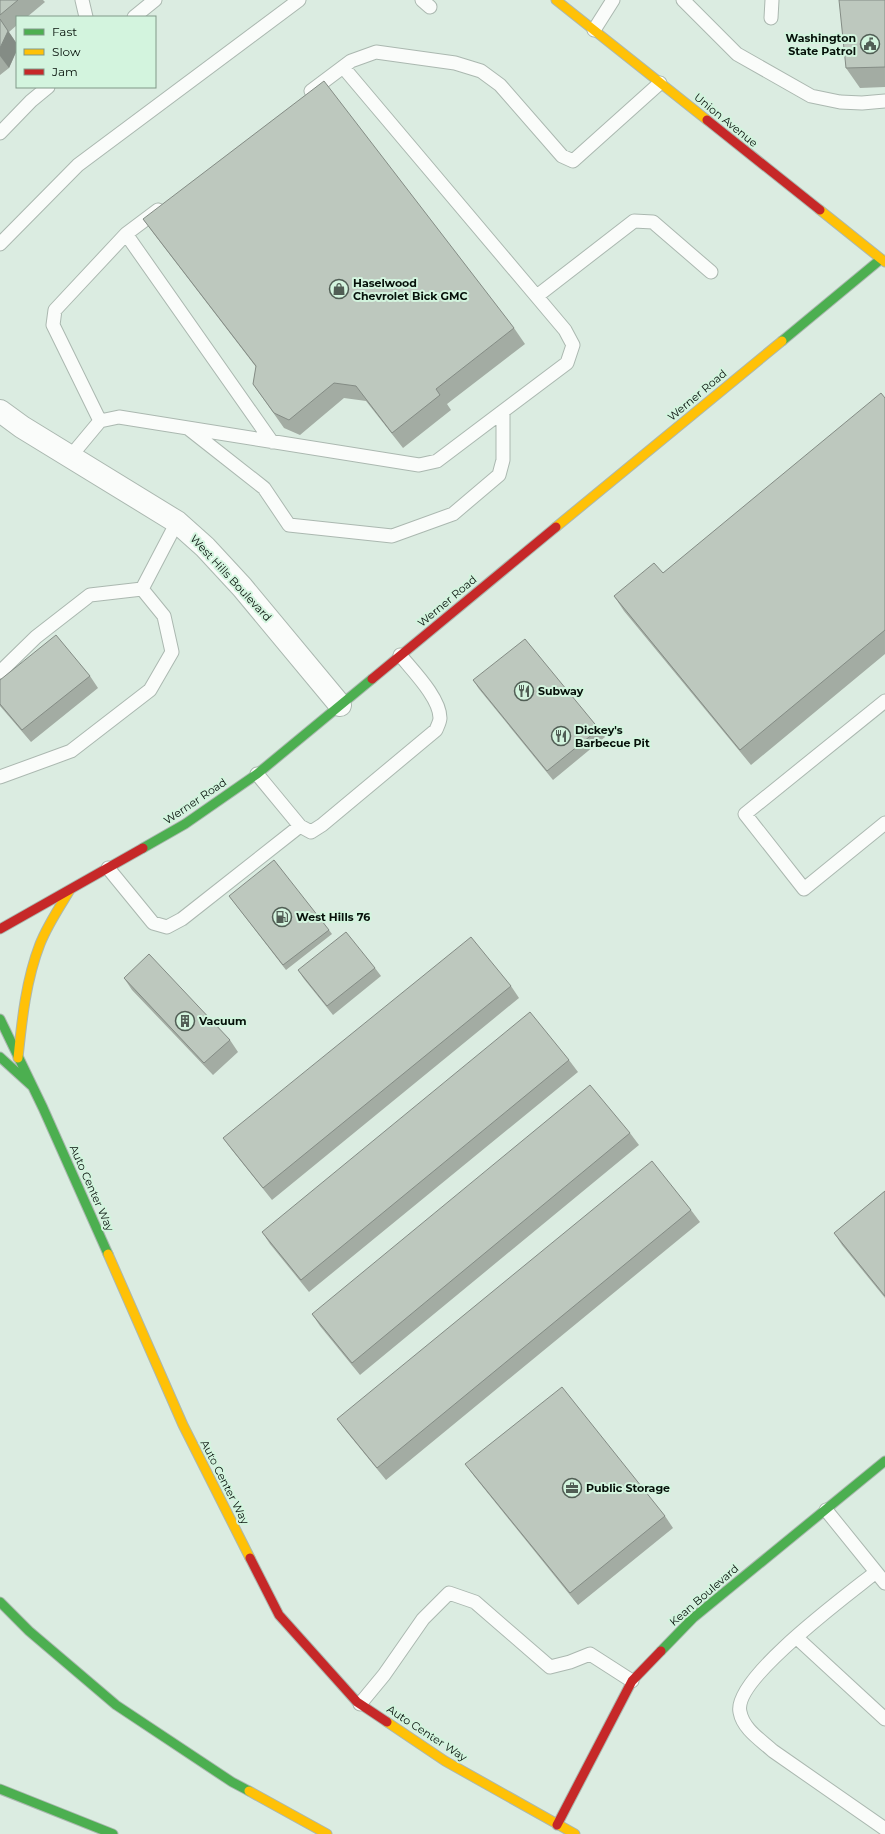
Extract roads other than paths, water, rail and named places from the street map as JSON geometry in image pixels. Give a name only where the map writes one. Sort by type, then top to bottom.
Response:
[{"type":"main road","name":"Union Avenue","points":[[556,0],[884,259]]},
{"type":"main road","name":"Werner Road","points":[[0,929],[185,824],[257,774],[884,259]]},
{"type":"main road","points":[[18,1058],[23,1012],[31,968],[48,926],[72,888]]},
{"type":"main road","name":"Auto Center Way","points":[[0,1019],[33,1087],[183,1425],[280,1615],[360,1704],[445,1761],[575,1834]]},
{"type":"main road","points":[[0,1057],[33,1087]]},
{"type":"main road","name":"Kean Boulevard","points":[[557,1825],[632,1681],[693,1618],[885,1461]]},
{"type":"main road","points":[[0,1602],[29,1631],[116,1705],[232,1782],[327,1834]]},
{"type":"main road","points":[[0,1788],[113,1834]]},
{"type":"street","name":"West Hills Boulevard","points":[[0,411],[22,428],[177,522],[205,547],[242,587],[340,705]]},
{"type":"lane","points":[[82,0],[86,16]]},
{"type":"lane","points":[[135,16],[155,0]]},
{"type":"lane","points":[[0,244],[78,165],[299,0]]},
{"type":"lane","points":[[594,30],[613,0]]},
{"type":"lane","points":[[683,0],[737,54],[811,96],[840,102],[862,103],[885,101]]},
{"type":"lane","points":[[772,0],[772,18]]},
{"type":"lane","points":[[300,100],[351,61],[376,52],[455,63],[481,71],[500,86],[562,156],[573,161],[660,83]]},
{"type":"lane","points":[[70,457],[100,421],[118,417],[419,465],[437,461],[567,363],[573,345],[565,330],[343,67]]},
{"type":"lane","points":[[0,133],[31,101],[47,88]]},
{"type":"lane","points":[[100,421],[53,325],[55,310],[126,234],[170,201]]},
{"type":"lane","points":[[537,296],[634,221],[653,222],[711,272]]},
{"type":"lane","points":[[126,234],[272,442]]},
{"type":"lane","points":[[188,428],[264,488],[289,525],[392,536],[453,514],[499,475],[503,460],[503,411]]},
{"type":"lane","points":[[142,589],[177,522]]},
{"type":"lane","points":[[0,672],[36,637],[90,595],[142,589]]},
{"type":"lane","points":[[0,777],[71,751],[150,690],[172,652],[164,616],[142,589]]},
{"type":"lane","points":[[257,774],[300,826],[311,832],[322,825],[436,730],[440,720],[439,707],[433,697],[400,655]]},
{"type":"lane","points":[[885,701],[745,814],[804,889],[885,823]]},
{"type":"lane","points":[[108,868],[153,923],[167,927],[182,919],[300,826]]},
{"type":"lane","points":[[826,1510],[885,1583]]},
{"type":"lane","points":[[876,1572],[796,1637],[770,1661],[746,1689],[740,1701],[739,1711],[745,1724],[757,1738],[773,1751],[885,1829]]},
{"type":"lane","points":[[360,1704],[384,1676],[423,1619],[449,1593],[475,1602],[550,1667],[570,1662],[590,1654],[632,1681]]},
{"type":"lane","points":[[796,1637],[885,1719]]},
{"type":"place","name":"Washington State Patrol","points":[[870,44]]},
{"type":"place","name":"Haselwood Chevrolet Bick GMC","points":[[339,289]]},
{"type":"place","name":"Subway","points":[[524,691]]},
{"type":"place","name":"Dickey's Barbecue Pit","points":[[561,736]]},
{"type":"place","name":"West Hills 76","points":[[282,917]]},
{"type":"place","name":"Vacuum","points":[[185,1021]]},
{"type":"place","name":"Public Storage","points":[[572,1488]]}]
